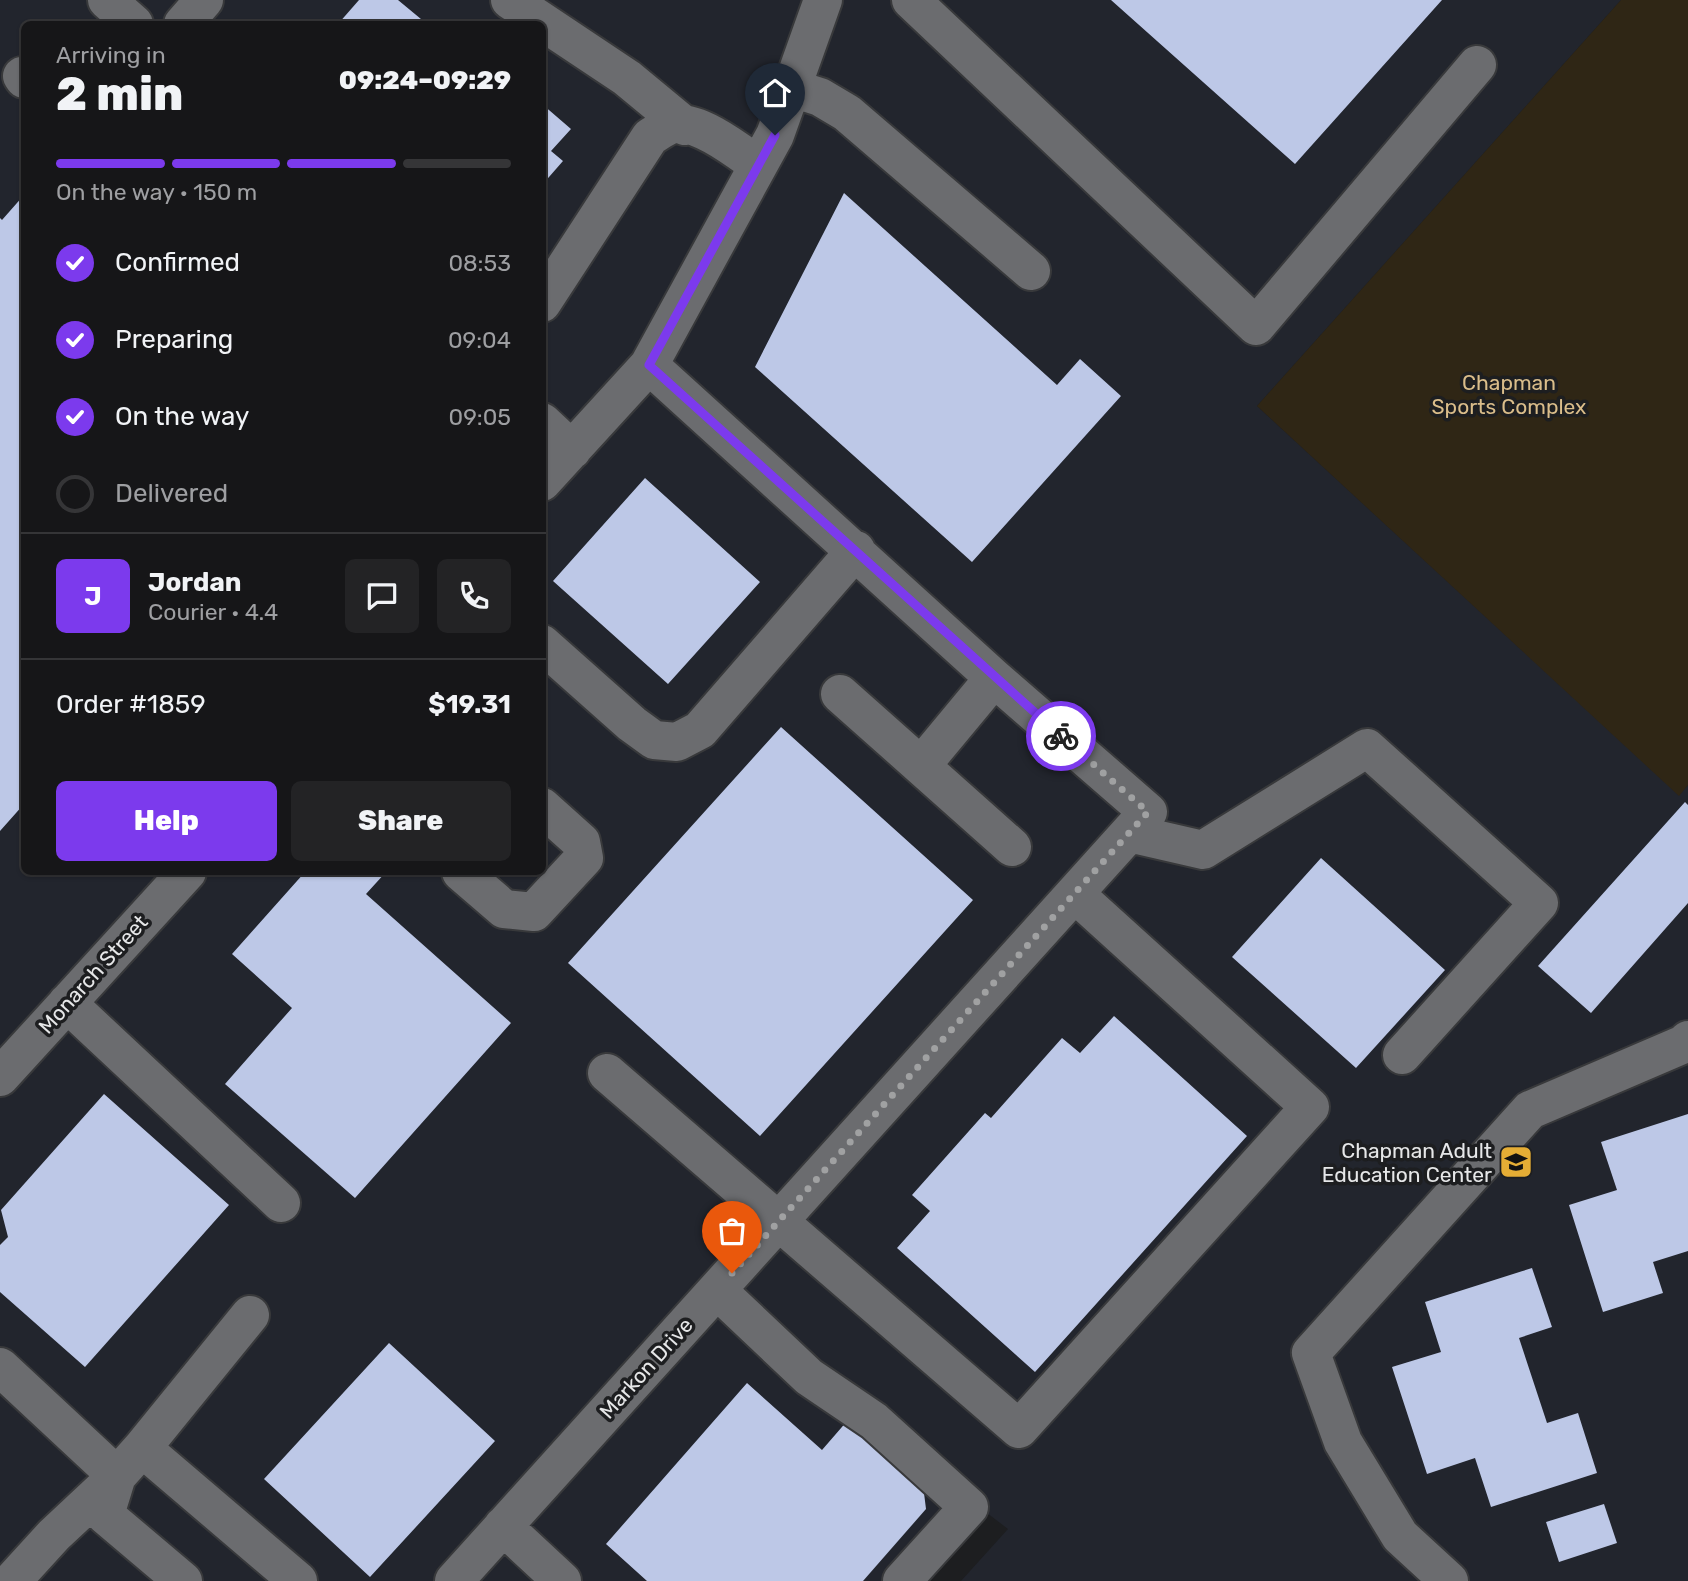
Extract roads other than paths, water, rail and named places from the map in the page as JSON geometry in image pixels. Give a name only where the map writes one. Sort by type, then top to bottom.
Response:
[{"type":"street","points":[[107,0],[131,21]]},
{"type":"street","points":[[186,21],[204,0]]},
{"type":"street","points":[[510,0],[542,21]]},
{"type":"street","points":[[911,0],[1256,326],[1477,65]]},
{"type":"street","points":[[546,478],[649,365],[775,135],[792,88],[811,4]]},
{"type":"street","points":[[546,24],[627,78],[685,126]]},
{"type":"street","points":[[792,88],[820,97],[846,113],[1031,271]]},
{"type":"street","points":[[546,297],[650,137],[674,124],[695,127],[719,139],[758,165]]},
{"type":"street","points":[[649,365],[995,678],[1139,822],[1203,850],[1367,748],[1539,903],[1402,1055]]},
{"type":"street","points":[[546,426],[572,450]]},
{"type":"street","points":[[546,648],[632,724],[654,740],[677,742],[700,730],[856,550]]},
{"type":"street","points":[[920,766],[995,678]]},
{"type":"street","points":[[841,694],[1012,847]]},
{"type":"street","points":[[464,875],[504,909],[534,912],[584,858],[581,842],[546,811]]},
{"type":"street","name":"Markon Drive","points":[[454,1581],[1139,822]]},
{"type":"street","name":"Monarch Street","points":[[0,1076],[184,875]]},
{"type":"street","points":[[607,1073],[1019,1429],[1310,1107],[1075,894]]},
{"type":"street","points":[[67,1003],[281,1203]]},
{"type":"street","points":[[1449,1581],[1400,1535],[1343,1442],[1311,1353],[1530,1110],[1688,1040]]},
{"type":"street","points":[[717,1290],[810,1377],[874,1421],[969,1507],[902,1581]]},
{"type":"street","points":[[12,1581],[54,1535],[117,1476],[250,1315]]},
{"type":"street","points":[[0,1367],[117,1476]]},
{"type":"street","points":[[142,1448],[298,1581]]},
{"type":"street","points":[[117,1476],[105,1515],[184,1581]]},
{"type":"street","points":[[503,1526],[562,1581]]},
{"type":"place","name":"Chapman Adult Education Center","points":[[1516,1162]]},
{"type":"park label","name":"Chapman Sports Complex","points":[[1509,394]]}]
